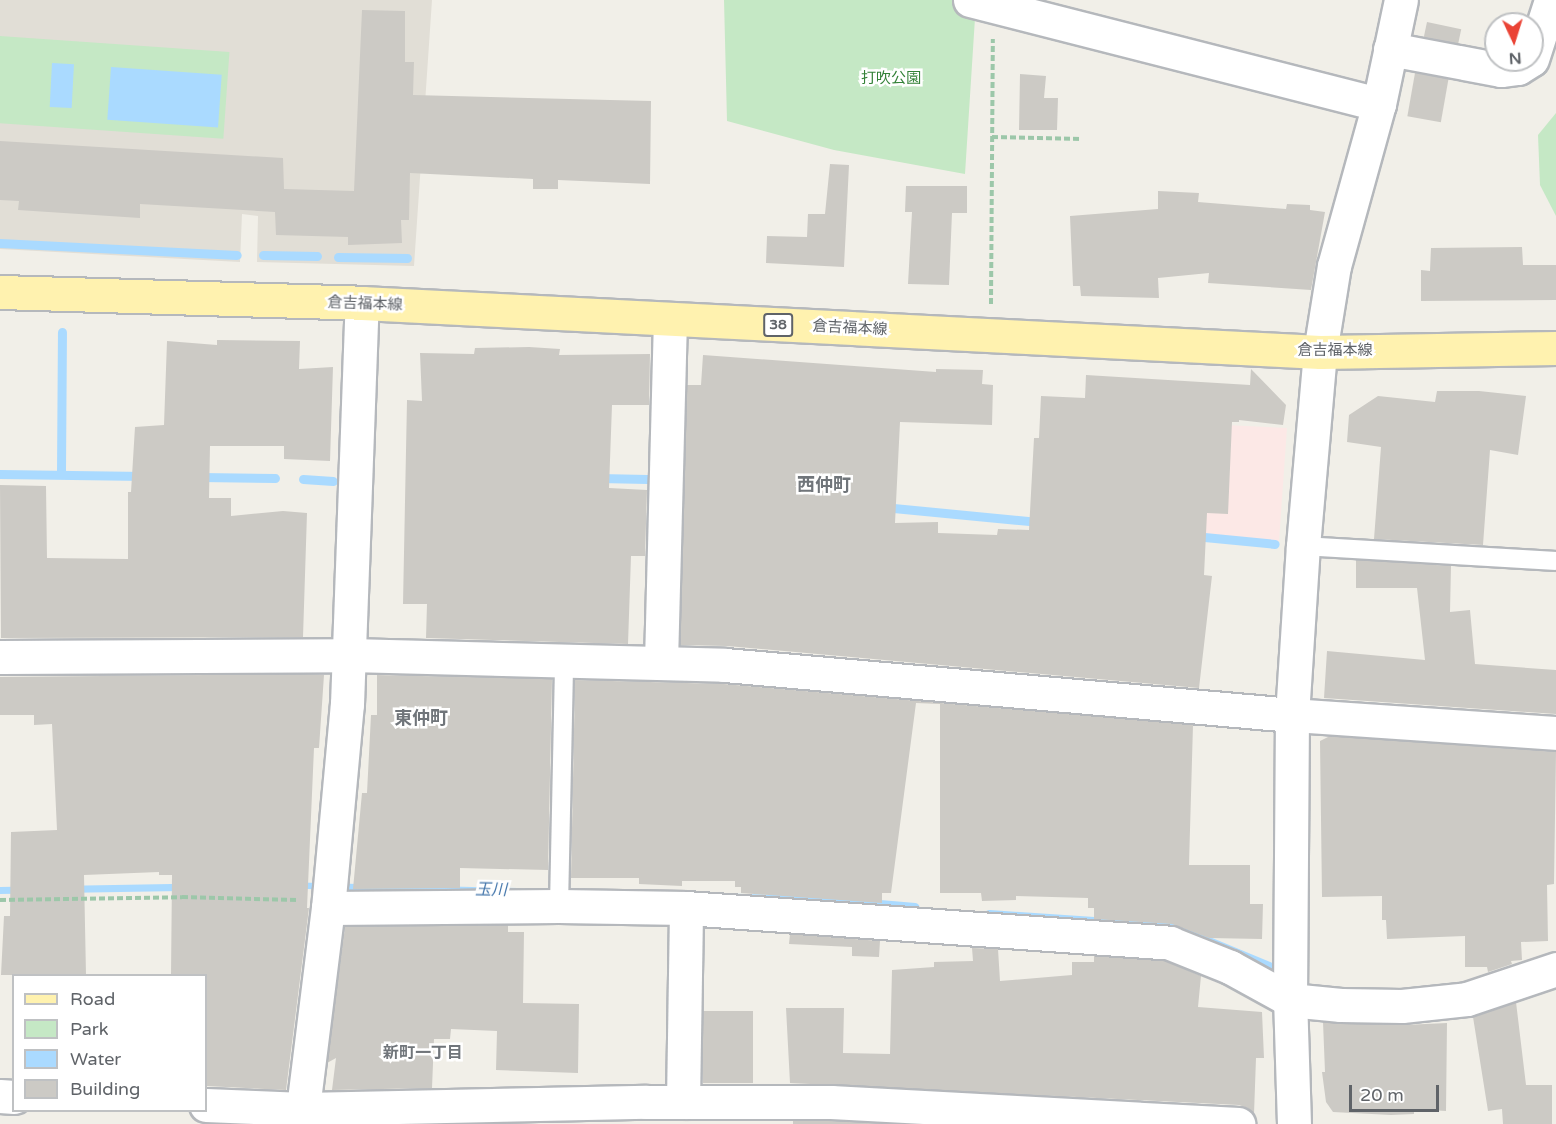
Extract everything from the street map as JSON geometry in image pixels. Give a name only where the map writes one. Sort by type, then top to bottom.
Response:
[{"type":"main road","name":"倉吉福本線","points":[[0,292],[362,303],[1320,352],[1556,348]]},
{"type":"street","points":[[970,0],[1379,104]]},
{"type":"street","points":[[1294,1124],[1290,1000],[1292,715],[1303,546],[1320,352],[1334,266],[1379,104],[1401,0]]},
{"type":"street","points":[[1544,21],[1551,0]]},
{"type":"street","points":[[1390,49],[1484,67]]},
{"type":"street","points":[[302,1116],[328,908],[350,656],[362,303]]},
{"type":"street","points":[[661,663],[670,319]]},
{"type":"street","points":[[0,657],[350,656],[725,665],[1292,715],[1556,733]]},
{"type":"street","points":[[328,908],[559,906],[686,909],[1170,943],[1230,967],[1290,1000],[1341,1005],[1402,1006],[1467,999],[1556,969]]},
{"type":"street","points":[[683,1102],[686,909]]},
{"type":"street","points":[[207,1105],[302,1116],[683,1102],[831,1102],[1238,1124]]},
{"type":"lane","points":[[1303,546],[1556,561]]},
{"type":"lane","points":[[559,906],[564,660]]},
{"type":"path","points":[[991,307],[993,59]]},
{"type":"path","points":[[992,137],[1082,139]]},
{"type":"path","points":[[0,900],[275,897],[294,898],[328,908]]},
{"type":"shaded area","points":[[0,0],[432,0],[414,266],[257,262],[258,216],[242,214],[240,262],[0,249]]},
{"type":"shaded area","points":[[1183,423],[1287,428],[1279,541],[1133,528]]},
{"type":"green space","name":"打吹公園","points":[[724,0],[1016,0],[975,18],[965,174],[834,150],[727,121]]},
{"type":"green space","points":[[0,36],[229,52],[223,139],[0,123]]},
{"type":"green space","points":[[1556,113],[1556,216],[1540,185],[1538,135]]},
{"type":"water","points":[[52,63],[74,64],[72,108],[50,107]]},
{"type":"water","points":[[111,67],[222,75],[218,128],[107,120]]},
{"type":"water","points":[[282,882],[821,896],[822,901],[308,889],[0,894],[0,887]]},
{"type":"building","points":[[362,10],[405,11],[405,62],[414,62],[413,95],[651,101],[650,184],[558,180],[558,189],[533,189],[533,179],[410,173],[409,220],[401,220],[402,243],[348,245],[348,237],[276,235],[275,212],[140,204],[140,218],[18,210],[19,201],[0,200],[0,141],[283,158],[284,189],[354,191]]},
{"type":"building","points":[[1427,22],[1461,29],[1458,44],[1424,37]]},
{"type":"building","points":[[1415,73],[1448,79],[1441,122],[1407,116]]},
{"type":"building","points":[[1020,74],[1046,76],[1044,98],[1058,98],[1057,130],[1019,130]]},
{"type":"building","points":[[830,164],[849,165],[844,267],[766,263],[767,236],[807,237],[808,214],[825,214]]},
{"type":"building","points":[[906,186],[967,186],[967,213],[952,213],[949,285],[908,284],[912,212],[905,212]]},
{"type":"building","points":[[1158,191],[1199,193],[1198,202],[1286,209],[1287,204],[1310,205],[1310,210],[1325,212],[1311,290],[1208,283],[1209,273],[1158,278],[1159,298],[1081,296],[1080,286],[1073,286],[1070,216],[1158,209]]},
{"type":"building","points":[[1522,247],[1523,265],[1556,265],[1556,300],[1421,301],[1421,270],[1430,271],[1431,248]]},
{"type":"building","points":[[217,340],[300,341],[299,369],[333,367],[330,461],[284,459],[284,446],[210,446],[209,498],[231,498],[231,516],[283,511],[307,513],[303,637],[1,638],[0,485],[46,486],[47,558],[128,559],[128,492],[131,492],[135,427],[164,425],[167,341],[217,345]]},
{"type":"building","points":[[475,348],[560,349],[559,355],[650,354],[649,405],[612,405],[609,488],[647,490],[645,556],[631,556],[628,644],[426,638],[427,604],[403,604],[407,400],[422,401],[420,353],[474,354]]},
{"type":"building","points":[[703,355],[936,372],[936,369],[983,370],[982,384],[993,385],[992,425],[900,422],[895,523],[938,522],[938,533],[997,535],[998,529],[1029,530],[1034,438],[1039,438],[1041,396],[1085,398],[1086,375],[1250,385],[1251,369],[1286,405],[1283,425],[1239,420],[1239,422],[1232,422],[1228,514],[1207,513],[1204,575],[1212,576],[1199,688],[727,646],[680,645],[687,385],[701,385]]},
{"type":"building","points":[[1437,391],[1479,391],[1526,396],[1518,455],[1490,450],[1483,545],[1374,539],[1381,447],[1347,442],[1349,415],[1378,396],[1435,402]]},
{"type":"building","points":[[1356,560],[1451,566],[1450,612],[1470,610],[1475,664],[1556,670],[1556,714],[1324,698],[1327,651],[1425,660],[1417,588],[1356,588]]},
{"type":"building","points":[[324,675],[319,748],[314,748],[307,908],[309,908],[286,1090],[207,1086],[207,974],[171,974],[172,875],[159,875],[159,872],[84,875],[86,974],[1,975],[4,916],[10,916],[11,832],[57,830],[52,724],[34,725],[34,715],[0,715],[0,677]]},
{"type":"building","points":[[377,675],[552,679],[548,870],[460,868],[460,888],[353,889],[362,793],[367,793],[371,715],[377,715]]},
{"type":"building","points":[[575,680],[724,684],[1193,725],[1189,865],[1250,865],[1250,904],[1263,904],[1262,939],[1209,938],[1172,924],[1094,919],[1094,908],[1088,908],[1088,898],[1016,896],[1016,900],[982,901],[981,893],[940,893],[940,704],[916,703],[891,893],[882,893],[882,903],[741,893],[741,887],[735,887],[735,881],[682,881],[682,886],[639,884],[639,878],[571,878]]},
{"type":"building","points":[[1330,736],[1556,752],[1554,884],[1547,885],[1548,941],[1521,942],[1522,960],[1511,961],[1512,964],[1488,972],[1487,967],[1465,967],[1465,936],[1387,939],[1386,920],[1382,920],[1382,896],[1322,897],[1320,741]]},
{"type":"building","points":[[508,925],[508,932],[524,932],[523,1003],[579,1004],[578,1073],[496,1070],[497,1031],[451,1029],[450,1039],[434,1039],[432,1088],[332,1090],[336,1058],[327,1063],[345,927]]},
{"type":"building","points":[[790,934],[880,941],[879,957],[852,956],[852,947],[789,944]]},
{"type":"building","points":[[972,948],[998,949],[1000,981],[1072,975],[1072,962],[1094,962],[1094,956],[1166,961],[1201,976],[1198,1007],[1262,1012],[1264,1058],[1256,1058],[1254,1114],[1248,1108],[1239,1105],[790,1083],[786,1008],[844,1008],[843,1053],[890,1054],[892,970],[934,967],[934,962],[973,961]]},
{"type":"building","points":[[1516,1002],[1526,1085],[1552,1085],[1552,1124],[1503,1124],[1502,1109],[1488,1111],[1473,1017]]},
{"type":"building","points":[[703,1011],[753,1011],[753,1083],[703,1083]]},
{"type":"building","points":[[1323,1022],[1404,1025],[1447,1023],[1446,1111],[1414,1109],[1414,1114],[1391,1115],[1333,1112],[1326,1102],[1322,1072],[1325,1072]]},
{"type":"building","points":[[793,1121],[830,1121],[885,1124],[793,1124]]},
{"type":"waterway","points":[[0,243],[237,255]]},
{"type":"waterway","points":[[263,255],[317,256]]},
{"type":"waterway","points":[[338,257],[407,258]]},
{"type":"waterway","points":[[61,471],[62,332]]},
{"type":"waterway","points":[[0,474],[144,476]]},
{"type":"waterway","points":[[200,477],[275,478]]},
{"type":"waterway","points":[[599,478],[647,479]]},
{"type":"waterway","points":[[303,479],[333,481]]},
{"type":"waterway","points":[[883,507],[1040,522]]},
{"type":"waterway","points":[[1194,536],[1275,544]]},
{"type":"waterway","name":"玉川","points":[[809,898],[915,907]]},
{"type":"waterway","points":[[989,914],[1172,926],[1283,972]]},
{"type":"district","name":"西仲町","points":[[824,485]]},
{"type":"district","name":"東仲町","points":[[421,718]]},
{"type":"district","name":"新町一丁目","points":[[423,1053]]}]
